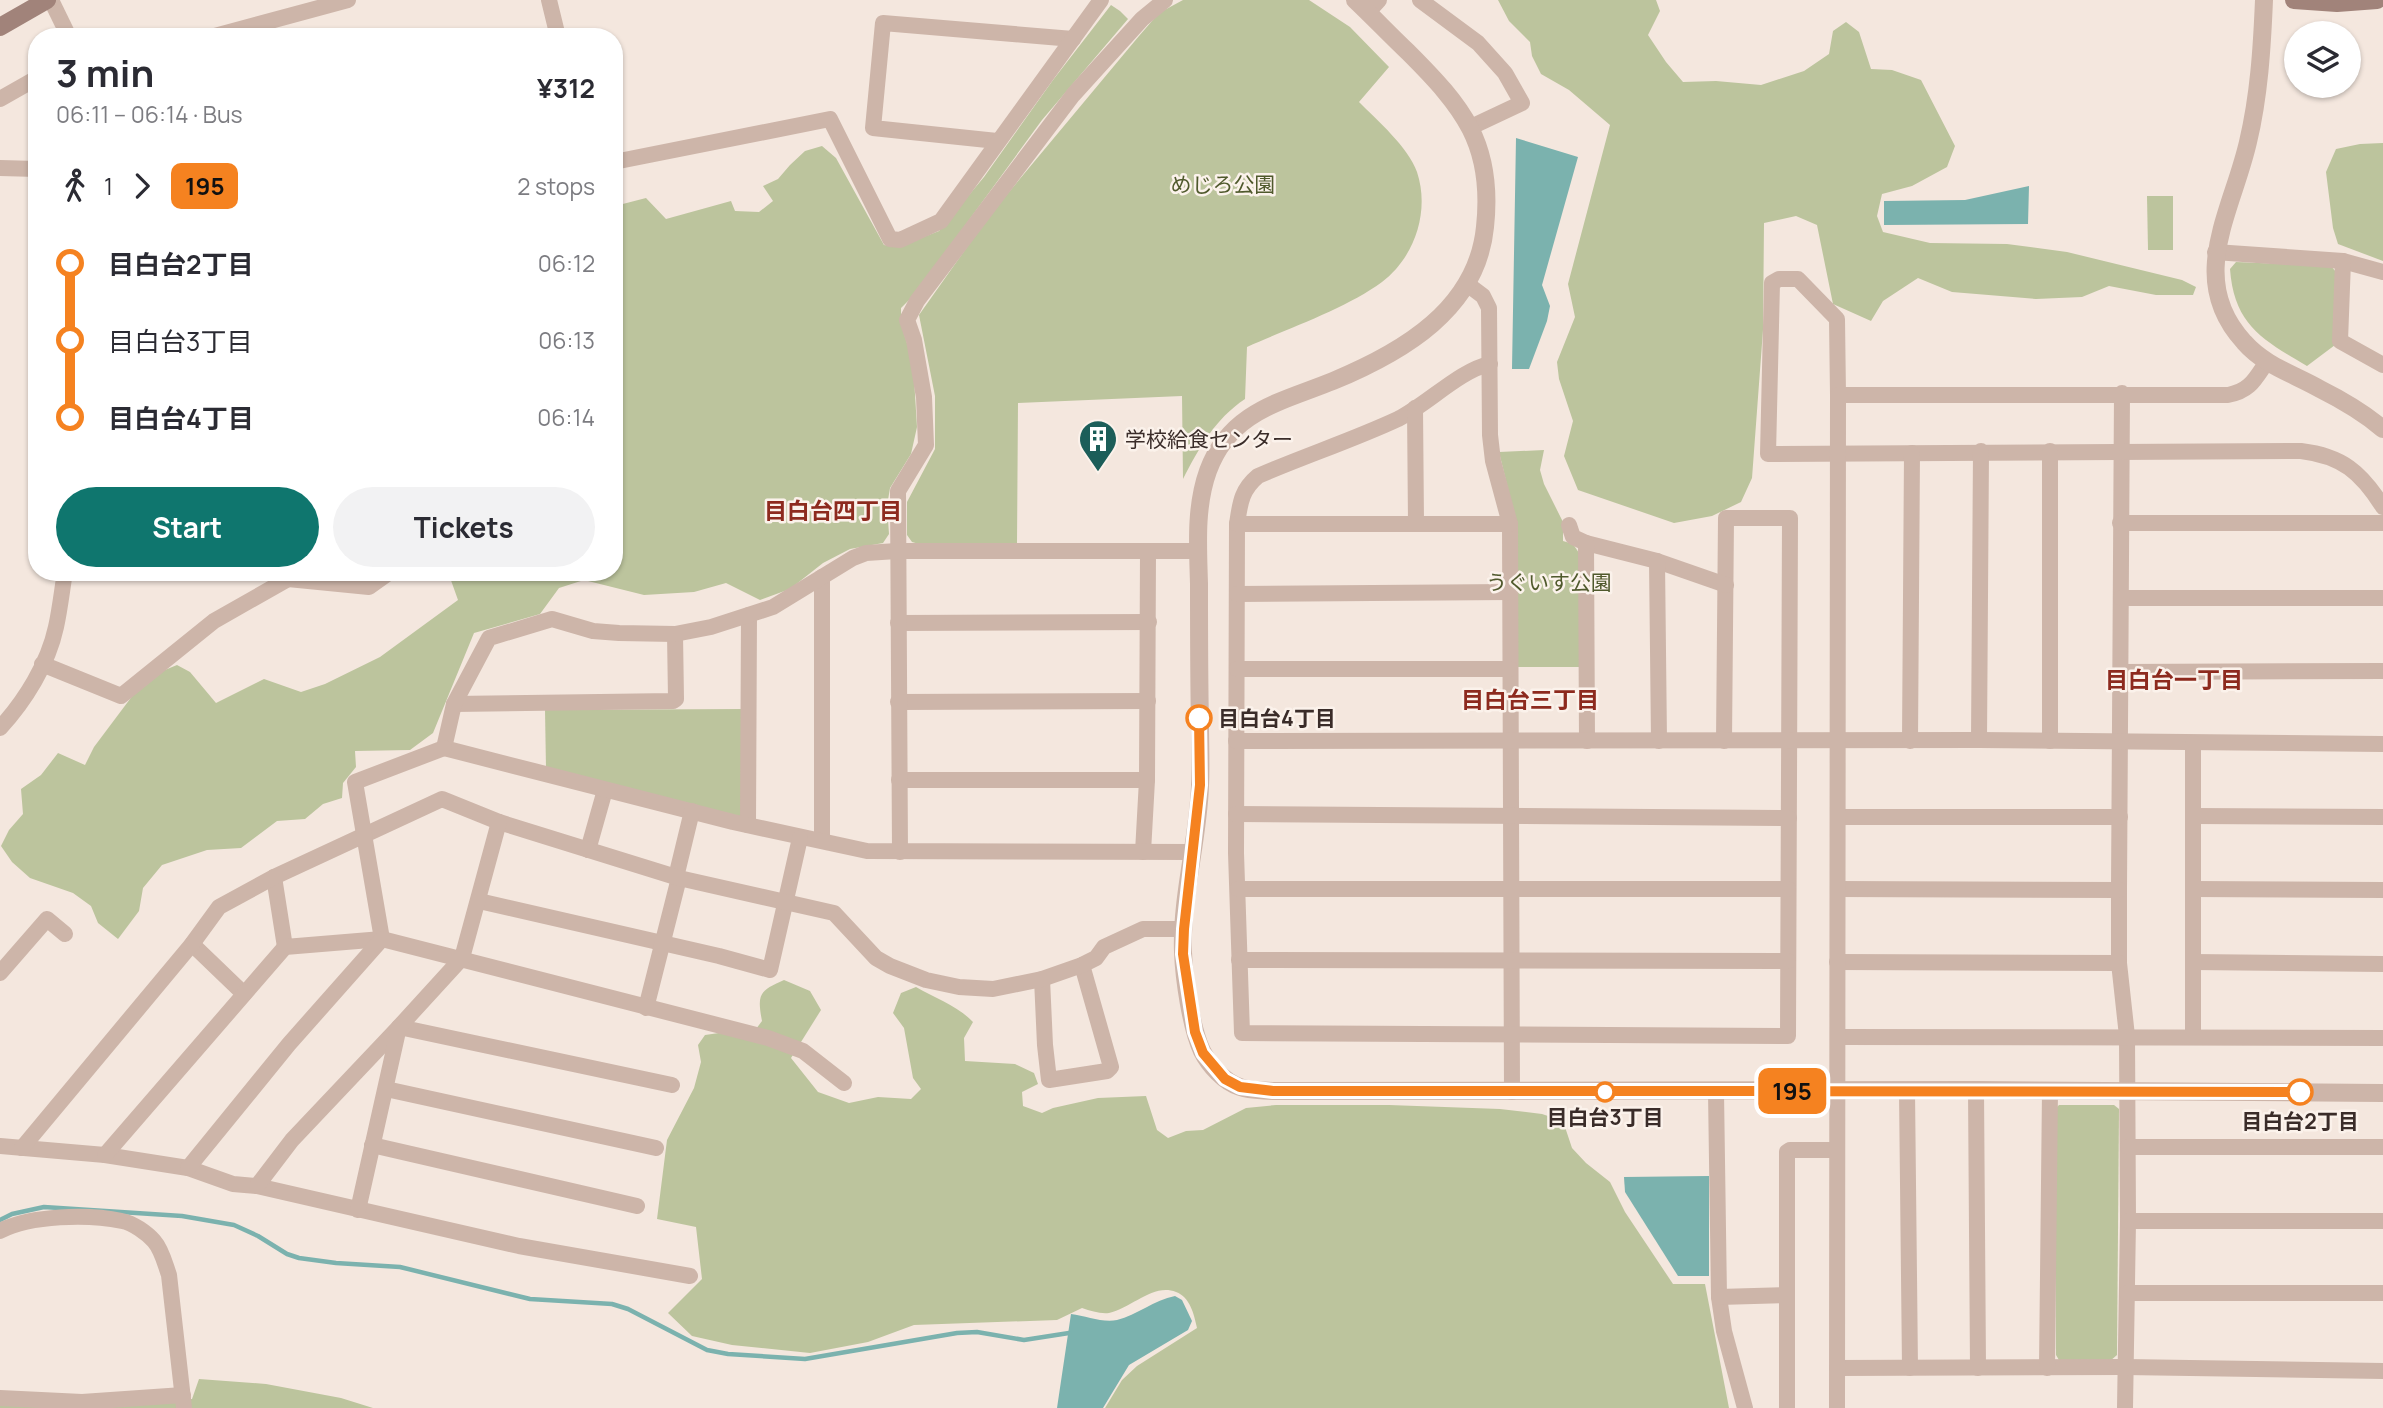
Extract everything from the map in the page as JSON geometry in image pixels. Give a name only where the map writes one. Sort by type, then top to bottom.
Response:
[{"type":"main road","points":[[0,27],[49,0]]},
{"type":"main road","points":[[2294,0],[2337,3],[2377,0]]},
{"type":"street","points":[[49,0],[64,28]]},
{"type":"street","points":[[244,28],[348,0]]},
{"type":"street","points":[[549,0],[556,28]]},
{"type":"street","points":[[623,160],[830,119],[890,239],[900,240],[941,221],[1101,0]]},
{"type":"street","points":[[900,852],[898,491],[926,445],[924,397],[914,340],[907,320],[917,302],[1073,95],[1142,19],[1165,0]]},
{"type":"street","points":[[1420,0],[1478,43],[1505,73],[1522,103],[1471,127]]},
{"type":"street","points":[[2264,0],[2262,48],[2248,143],[2215,252],[2215,281],[2222,314],[2244,342],[2266,363],[2320,388],[2367,416],[2383,429]]},
{"type":"street","points":[[1367,4],[1457,104],[1471,127],[1487,183],[1488,204],[1484,236],[1467,284],[1440,319],[1413,340],[1336,380],[1256,411],[1222,445],[1208,471],[1200,503],[1198,551],[1200,785],[1183,954],[1195,1032],[1203,1053],[1214,1068],[1225,1079],[1240,1087],[1273,1091],[2127,1090],[2383,1093]]},
{"type":"street","points":[[998,141],[873,128],[883,23],[1073,39]]},
{"type":"street","points":[[0,99],[28,83]]},
{"type":"street","points":[[0,168],[28,169]]},
{"type":"street","points":[[2215,252],[2343,261],[2383,272]]},
{"type":"street","points":[[2343,261],[2340,341],[2383,365]]},
{"type":"street","points":[[1837,1408],[1839,741],[1838,453],[1838,395],[1837,319],[1798,279],[1779,278],[1772,283],[1769,454],[1838,453],[1912,453],[1981,451],[2301,452],[2322,454],[2356,472],[2370,486],[2383,507]]},
{"type":"street","points":[[1467,284],[1483,296],[1489,308],[1493,461],[1510,524],[1512,1092]]},
{"type":"street","points":[[1838,395],[2228,394],[2241,392],[2253,382],[2266,363]]},
{"type":"street","points":[[1490,364],[1476,367],[1398,418],[1258,476],[1246,485],[1240,500],[1237,524],[1236,814],[1242,1033],[1788,1035],[1790,518],[1726,518],[1724,741]]},
{"type":"street","points":[[2122,393],[2119,963],[2127,1036],[2125,1408]]},
{"type":"street","points":[[1416,408],[1416,523]]},
{"type":"street","points":[[1979,740],[1981,451]]},
{"type":"street","points":[[2050,451],[2050,741]]},
{"type":"street","points":[[1910,741],[1912,453]]},
{"type":"street","points":[[2120,523],[2383,523]]},
{"type":"street","points":[[1237,524],[1510,524]]},
{"type":"street","points":[[1569,525],[1573,537],[1586,543],[1657,561],[1726,585]]},
{"type":"street","points":[[1586,543],[1587,741]]},
{"type":"street","points":[[444,748],[454,704],[489,638],[552,620],[593,631],[675,634],[712,627],[773,607],[853,558],[866,553],[1198,551]]},
{"type":"street","points":[[1143,852],[1147,780],[1148,552]]},
{"type":"street","points":[[1657,561],[1659,741]]},
{"type":"street","points":[[822,577],[822,840]]},
{"type":"street","points":[[0,728],[23,701],[42,664],[55,630],[63,581]]},
{"type":"street","points":[[42,664],[121,696],[214,621],[277,581]]},
{"type":"street","points":[[328,581],[369,587],[377,581]]},
{"type":"street","points":[[1237,594],[1510,592]]},
{"type":"street","points":[[2121,598],[2383,598]]},
{"type":"street","points":[[748,825],[749,615]]},
{"type":"street","points":[[898,623],[1149,622]]},
{"type":"street","points":[[454,704],[673,701],[676,699],[675,634]]},
{"type":"street","points":[[1237,669],[1510,669]]},
{"type":"street","points":[[2120,672],[2383,671]]},
{"type":"street","points":[[898,702],[1148,701]]},
{"type":"street","points":[[1236,741],[1979,740],[2383,744]]},
{"type":"street","points":[[2193,743],[2193,1036]]},
{"type":"street","points":[[382,939],[355,782],[444,748],[800,838],[822,840],[867,851],[1193,852]]},
{"type":"street","points":[[900,780],[1147,780]]},
{"type":"street","points":[[588,850],[605,790]]},
{"type":"street","points":[[22,1148],[192,944],[219,907],[274,877],[442,799],[499,822],[677,878],[834,914],[876,958],[890,967],[926,980],[959,987],[993,989],[1042,979],[1082,965],[1096,958],[1104,947],[1143,929],[1184,929]]},
{"type":"street","points":[[646,1008],[692,811]]},
{"type":"street","points":[[1236,814],[1788,818]]},
{"type":"street","points":[[2194,816],[2383,817]]},
{"type":"street","points":[[1838,817],[2120,817]]},
{"type":"street","points":[[257,1186],[292,1140],[462,958],[499,822]]},
{"type":"street","points":[[479,901],[770,970],[800,838]]},
{"type":"street","points":[[274,877],[285,947]]},
{"type":"street","points":[[1238,889],[1788,889]]},
{"type":"street","points":[[1838,889],[2119,890]]},
{"type":"street","points":[[2193,889],[2383,890]]},
{"type":"street","points":[[0,973],[47,919],[65,934]]},
{"type":"street","points":[[188,1168],[289,1044],[382,939]]},
{"type":"street","points":[[105,1155],[285,947],[382,939],[462,958],[768,1038],[803,1051],[844,1083]]},
{"type":"street","points":[[192,944],[244,994]]},
{"type":"street","points":[[1239,960],[1788,961]]},
{"type":"street","points":[[1837,962],[2119,963]]},
{"type":"street","points":[[2193,962],[2383,964]]},
{"type":"street","points":[[1042,979],[1049,1080],[1108,1071],[1111,1067],[1082,965]]},
{"type":"street","points":[[399,1027],[672,1085]]},
{"type":"street","points":[[358,1210],[399,1027]]},
{"type":"street","points":[[1838,1037],[2383,1038]]},
{"type":"street","points":[[386,1089],[656,1148]]},
{"type":"street","points":[[1976,1090],[1978,1368]]},
{"type":"street","points":[[2047,1368],[2050,1090]]},
{"type":"street","points":[[1716,1091],[1719,1297],[1724,1331],[1745,1408]]},
{"type":"street","points":[[1908,1091],[1910,1368]]},
{"type":"street","points":[[372,1145],[637,1206]]},
{"type":"street","points":[[0,1146],[105,1155],[188,1168],[233,1184],[257,1186],[519,1246],[690,1276]]},
{"type":"street","points":[[2128,1147],[2383,1147]]},
{"type":"street","points":[[1787,1408],[1787,1152],[1836,1150]]},
{"type":"street","points":[[0,1231],[44,1219],[86,1218],[125,1221],[155,1242],[169,1275],[183,1402],[82,1402],[0,1398]]},
{"type":"street","points":[[2128,1221],[2383,1221]]},
{"type":"street","points":[[2127,1293],[2383,1293]]},
{"type":"street","points":[[1719,1297],[1786,1295]]},
{"type":"street","points":[[1837,1368],[2124,1367],[2383,1371]]},
{"type":"green space","name":"めじろ公園","points":[[1183,0],[1309,0],[1350,27],[1389,67],[1359,102],[1407,153],[1417,172],[1422,202],[1417,232],[1411,246],[1394,272],[1368,292],[1247,347],[1245,399],[1216,425],[1183,479],[1182,396],[1018,403],[1017,544],[912,542],[907,535],[907,502],[935,449],[935,396],[919,315],[989,216],[1139,36],[1159,13]]},
{"type":"green space","points":[[1498,0],[1656,0],[1660,11],[1648,35],[1683,82],[1716,81],[1761,85],[1804,71],[1829,54],[1833,31],[1846,22],[1859,32],[1871,69],[1892,70],[1921,80],[1955,146],[1947,167],[1912,186],[1882,194],[1877,216],[1883,232],[1930,243],[2007,244],[2067,252],[2182,280],[2196,287],[2193,295],[2156,295],[2109,286],[2082,297],[2036,299],[1952,292],[1918,278],[1883,301],[1871,321],[1833,304],[1817,225],[1796,216],[1764,223],[1763,330],[1752,478],[1741,502],[1712,516],[1674,523],[1578,490],[1564,456],[1573,421],[1559,379],[1557,362],[1575,317],[1568,284],[1610,125],[1569,90],[1541,74],[1532,56],[1530,42],[1509,21]]},
{"type":"green space","points":[[1111,5],[1128,19],[1042,120],[915,294],[901,308],[901,324],[913,362],[917,427],[911,454],[890,488],[887,506],[889,534],[883,543],[850,549],[823,563],[790,589],[760,600],[726,583],[694,592],[644,595],[588,581],[623,581],[623,204],[646,198],[666,219],[731,201],[735,211],[759,212],[773,201],[763,186],[778,179],[805,151],[822,146],[836,158],[884,245],[898,247],[939,231],[984,177],[1053,80]]},
{"type":"green space","points":[[2383,143],[2383,261],[2338,244],[2333,228],[2326,172],[2336,149]]},
{"type":"green space","points":[[2147,196],[2173,196],[2173,250],[2148,250]]},
{"type":"green space","points":[[2236,262],[2331,266],[2336,272],[2335,345],[2307,366],[2264,339],[2245,317],[2238,304],[2230,269]]},
{"type":"green space","name":"うぐいす公園","points":[[1544,450],[1540,470],[1563,522],[1563,541],[1573,544],[1579,553],[1579,667],[1518,667],[1518,530],[1499,452]]},
{"type":"green space","points":[[451,581],[581,581],[559,588],[540,614],[474,633],[433,733],[410,750],[355,751],[356,767],[343,783],[342,798],[323,804],[305,819],[277,821],[241,848],[207,850],[162,865],[143,888],[139,911],[118,939],[98,923],[91,906],[73,893],[30,878],[12,862],[1,846],[9,830],[23,814],[21,789],[41,775],[58,753],[85,765],[94,747],[139,687],[160,672],[177,665],[190,672],[216,703],[264,679],[301,692],[325,684],[380,657],[458,600]]},
{"type":"green space","points":[[744,709],[741,819],[546,768],[545,710]]},
{"type":"green space","points":[[784,980],[810,991],[821,1010],[791,1058],[818,1092],[849,1103],[878,1097],[911,1099],[921,1089],[913,1078],[904,1028],[893,1013],[901,993],[916,987],[953,1007],[973,1022],[964,1038],[965,1061],[1015,1064],[1034,1073],[1038,1084],[1022,1092],[1023,1106],[1042,1113],[1098,1098],[1146,1096],[1157,1130],[1168,1138],[1186,1131],[1203,1130],[1246,1108],[1276,1105],[1500,1109],[1542,1114],[1563,1121],[1572,1148],[1610,1182],[1625,1212],[1673,1284],[1705,1284],[1729,1408],[1105,1408],[1122,1380],[1137,1366],[1197,1328],[1193,1312],[1185,1298],[1167,1290],[1151,1293],[1109,1313],[1082,1308],[1057,1320],[914,1325],[868,1342],[810,1353],[732,1345],[692,1336],[668,1313],[702,1279],[696,1227],[657,1219],[667,1140],[694,1088],[701,1062],[698,1045],[705,1035],[719,1033],[750,1037],[762,1021],[762,995],[769,987]]},
{"type":"green space","points":[[2059,1105],[2114,1105],[2119,1109],[2117,1355],[2110,1361],[2059,1360],[2056,1355],[2055,1109]]},
{"type":"green space","points":[[199,1379],[266,1384],[341,1398],[373,1408],[0,1408],[0,1405],[192,1399]]},
{"type":"water","points":[[1516,138],[1578,157],[1542,285],[1550,306],[1547,321],[1529,369],[1512,369]]},
{"type":"water","points":[[2029,186],[2028,224],[1884,225],[1884,201],[1965,200]]},
{"type":"water","points":[[1709,1176],[1709,1276],[1678,1276],[1625,1192],[1624,1177]]},
{"type":"water","points":[[1175,1296],[1182,1300],[1192,1321],[1188,1330],[1129,1365],[1103,1408],[1057,1408],[1071,1314],[1112,1321]]},
{"type":"waterway","points":[[0,1220],[12,1214],[44,1207],[182,1216],[234,1225],[299,1258],[400,1267],[530,1299],[612,1304],[628,1309],[707,1350],[728,1354],[805,1359],[957,1333],[977,1332],[1024,1340],[1069,1333]]},
{"type":"bus line","name":"195","points":[[1199,718],[1200,785],[1183,954],[1195,1032],[1203,1053],[1225,1079],[1240,1087],[1273,1091],[2300,1092]]},
{"type":"place","name":"学校給食センター","points":[[1098,473]]},
{"type":"place","name":"目白台4丁目","points":[[1199,718]]},
{"type":"place","name":"目白台3丁目","points":[[1605,1092]]},
{"type":"place","name":"目白台2丁目","points":[[2300,1092]]},
{"type":"district","name":"目白台四丁目","points":[[833,510]]},
{"type":"district","name":"目白台一丁目","points":[[2174,679]]},
{"type":"district","name":"目白台三丁目","points":[[1530,699]]}]
